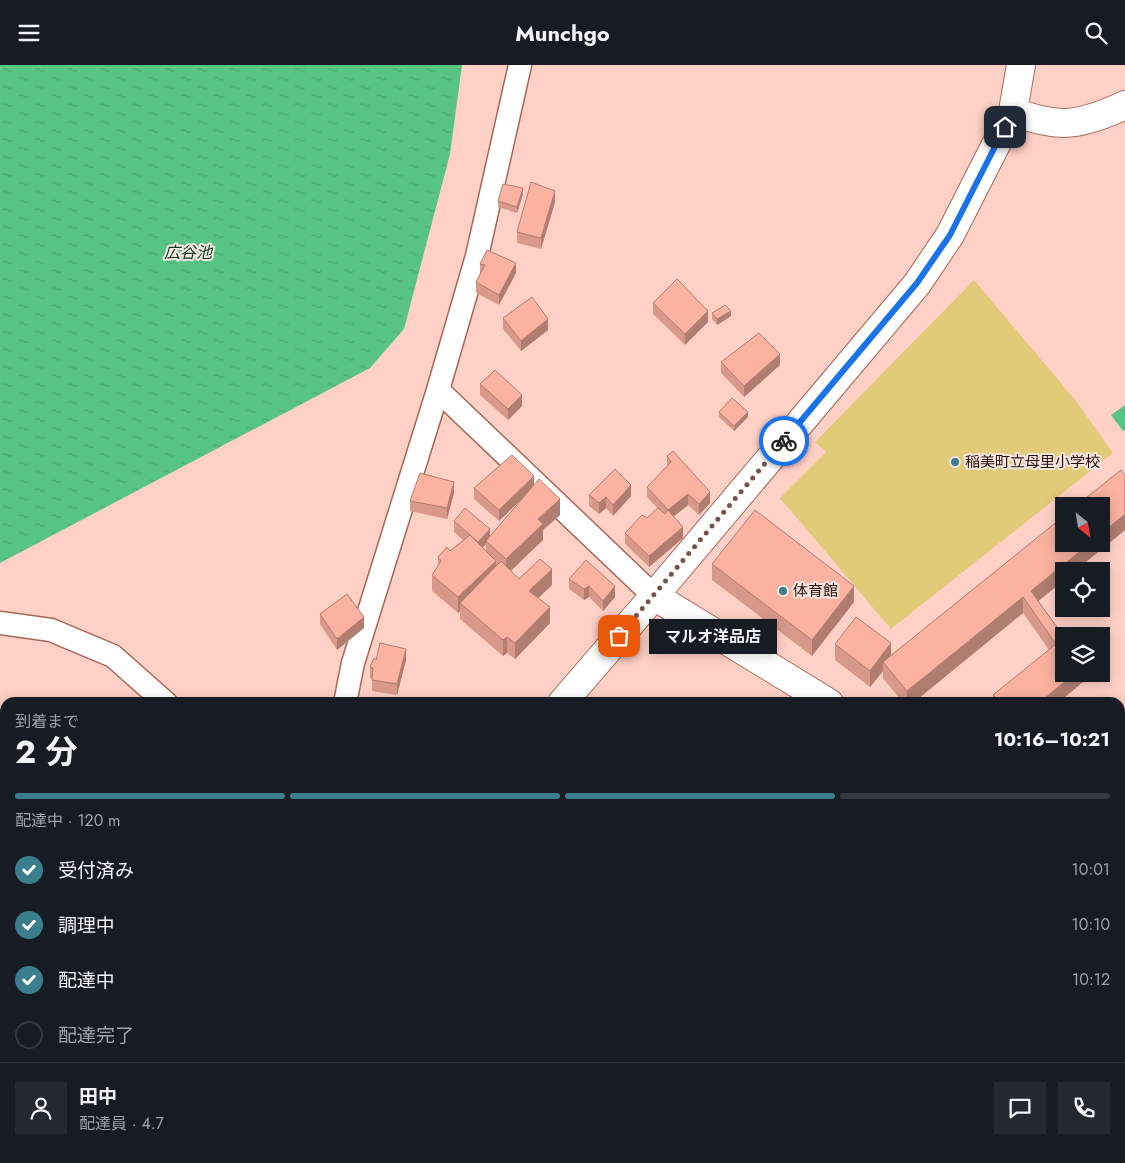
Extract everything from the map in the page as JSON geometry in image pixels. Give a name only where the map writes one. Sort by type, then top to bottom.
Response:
[{"type":"main road","points":[[567,697],[917,283],[950,235],[1013,111],[1022,65]]},
{"type":"main road","points":[[1013,111],[1033,119],[1069,124],[1099,117],[1125,105]]},
{"type":"main road","points":[[654,596],[819,697]]},
{"type":"street","points":[[346,697],[353,663],[438,390],[477,256],[520,65]]},
{"type":"street","points":[[438,390],[654,596]]},
{"type":"street","points":[[0,623],[52,630],[113,656],[159,697]]},
{"type":"shaded area","points":[[974,280],[1076,401],[1113,453],[1058,497],[1055,497],[1055,499],[891,629],[780,498],[826,452],[815,442]]},
{"type":"water","name":"広谷池","points":[[0,65],[462,65],[450,154],[404,329],[370,368],[0,563]]},
{"type":"water","points":[[1125,405],[1125,430],[1123,431],[1111,415]]},
{"type":"building","points":[[531,182],[555,191],[541,238],[517,232]]},
{"type":"building","points":[[503,184],[523,188],[517,207],[498,201]]},
{"type":"building","points":[[487,250],[516,263],[499,295],[476,282],[485,265],[480,264]]},
{"type":"building","points":[[677,279],[708,311],[685,334],[653,303]]},
{"type":"building","points":[[532,297],[548,319],[521,341],[503,318]]},
{"type":"building","points":[[725,305],[731,311],[717,319],[712,313]]},
{"type":"building","points":[[759,333],[780,354],[744,386],[721,362]]},
{"type":"building","points":[[495,370],[522,395],[508,409],[480,384]]},
{"type":"building","points":[[732,398],[748,412],[734,426],[719,412]]},
{"type":"building","points":[[673,451],[710,492],[699,504],[688,494],[668,510],[647,487],[671,462],[667,456]]},
{"type":"building","points":[[512,455],[534,476],[499,510],[474,488]]},
{"type":"building","points":[[615,469],[631,485],[613,505],[606,497],[599,503],[589,495]]},
{"type":"building","points":[[1121,470],[1125,475],[1125,514],[1110,526],[1110,497],[1087,497]]},
{"type":"building","points":[[420,473],[454,482],[447,508],[410,501]]},
{"type":"building","points":[[539,479],[560,499],[538,519],[543,524],[506,559],[486,541]]},
{"type":"building","points":[[465,508],[490,529],[478,542],[454,521]]},
{"type":"building","points":[[658,508],[665,514],[668,510],[683,527],[649,556],[625,533],[642,515],[647,518]]},
{"type":"building","name":"体育館","points":[[755,510],[854,586],[812,640],[712,564]]},
{"type":"building","points":[[1055,523],[1055,553],[1078,553],[1067,562],[1055,562],[1055,572],[1031,591],[1057,627],[1055,627],[1055,643],[1023,597],[907,691],[883,662]]},
{"type":"building","points":[[470,535],[496,561],[458,597],[432,575],[441,561],[438,557],[447,547],[450,551]]},
{"type":"building","points":[[540,559],[552,569],[529,591],[550,607],[515,643],[507,637],[503,640],[460,603],[501,561],[519,579]]},
{"type":"building","points":[[586,560],[615,586],[603,601],[589,586],[584,589],[569,579]]},
{"type":"building","points":[[347,594],[364,617],[337,639],[320,614]]},
{"type":"building","points":[[856,617],[891,643],[870,671],[835,644]]},
{"type":"building","points":[[380,643],[406,649],[397,684],[372,680],[373,668],[370,667],[374,658],[376,660]]},
{"type":"building","points":[[1055,645],[1055,682],[1064,682],[1046,697],[994,697],[993,695]]},
{"type":"way so far","points":[[619,636],[784,441]]},
{"type":"place","name":"稲美町立母里小学校","points":[[955,462]]},
{"type":"place","name":"体育館","points":[[783,591]]},
{"type":"place","name":"マルオ洋品店","points":[[619,636]]},
{"type":"route","points":[[784,441],[917,283],[950,235],[1005,127]]}]
